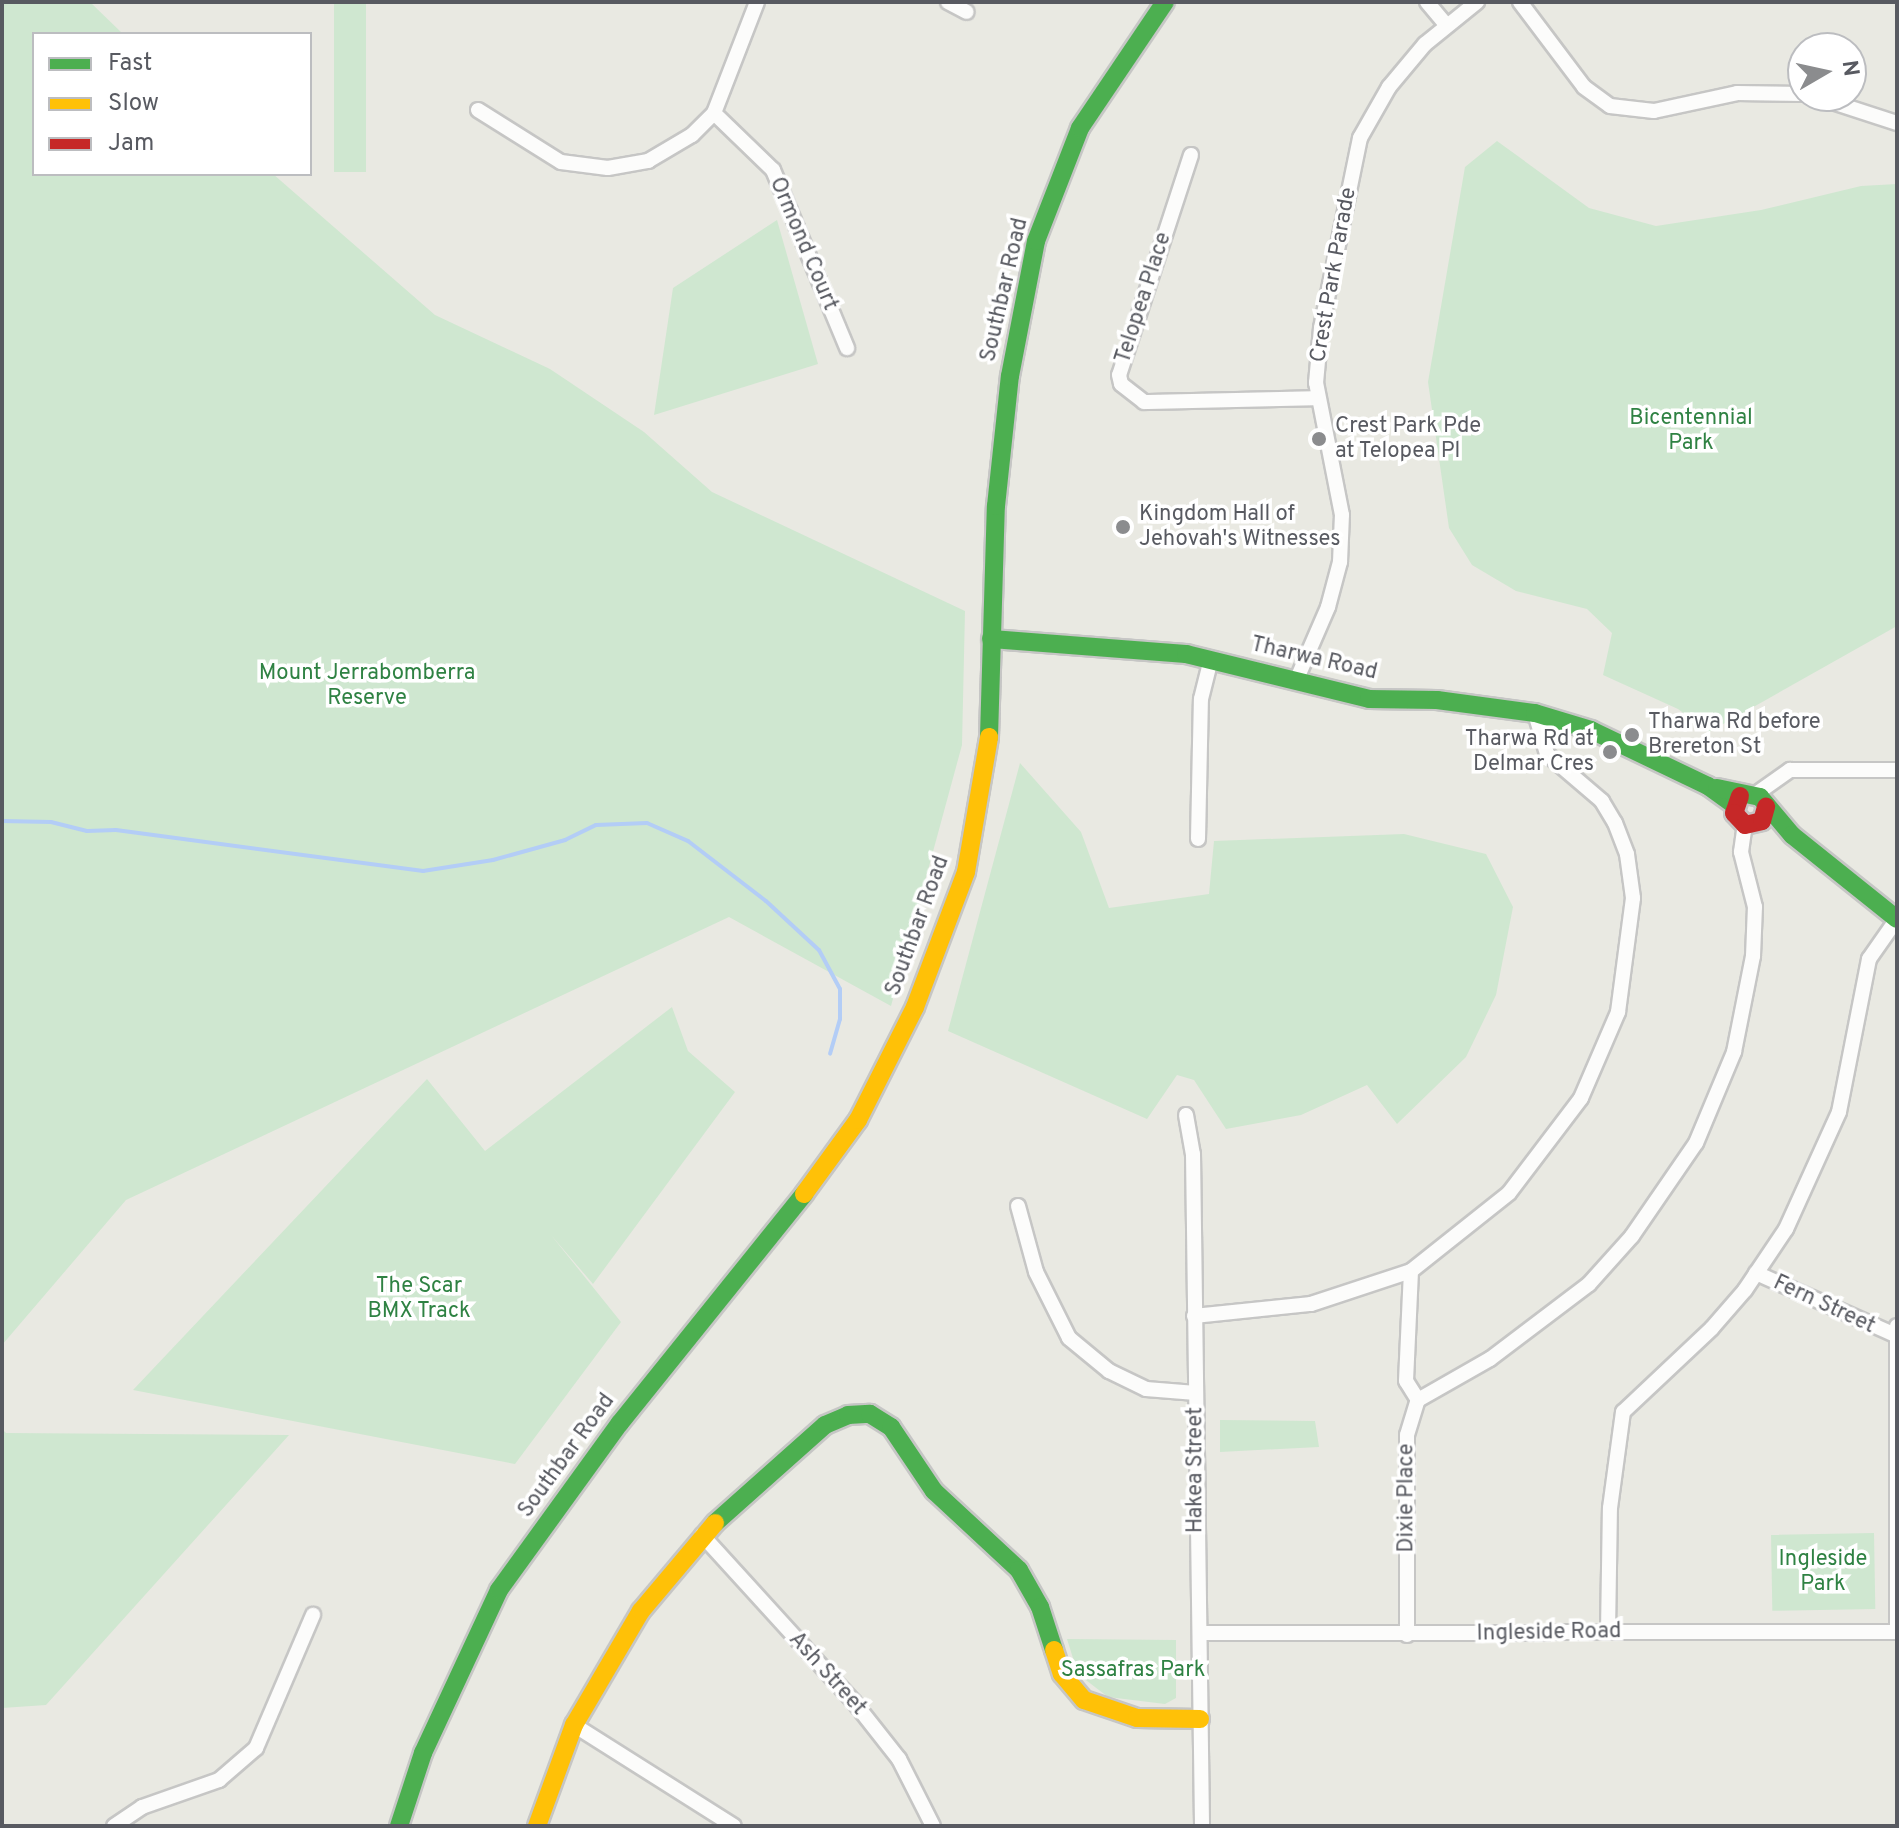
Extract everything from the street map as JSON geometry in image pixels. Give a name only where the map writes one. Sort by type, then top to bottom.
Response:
[{"type":"main road","name":"Southbar Road","points":[[399,1826],[423,1753],[499,1590],[620,1423],[763,1250],[858,1120],[901,1041],[966,872],[988,754],[996,506],[1010,376],[1036,241],[1080,128],[1165,2]]},
{"type":"main road","name":"Tharwa Road","points":[[991,639],[1113,645],[1211,659],[1369,699],[1437,700],[1535,713],[1591,730],[1751,808]]},
{"type":"main road","points":[[1751,808],[1792,835],[1897,919]]},
{"type":"main road","points":[[537,1826],[574,1725],[641,1611],[702,1535],[777,1462],[825,1425],[848,1415],[870,1414],[891,1427],[934,1491],[1019,1570],[1040,1607],[1054,1657],[1070,1687],[1084,1700],[1118,1714],[1200,1719]]},
{"type":"main road","name":"Southbar Road","points":[[412,1826],[423,1753]]},
{"type":"street","points":[[478,110],[544,155],[608,168],[670,151],[714,113],[757,2]]},
{"type":"street","points":[[948,2],[967,12]]},
{"type":"street","points":[[1427,2],[1447,26]]},
{"type":"street","name":"Crest Park Parade","points":[[1296,681],[1328,607],[1340,562],[1342,515],[1317,398],[1321,328],[1360,138],[1389,87],[1447,26],[1477,2]]},
{"type":"street","points":[[1520,2],[1584,87],[1610,106],[1654,111],[1737,93],[1787,94]]},
{"type":"street","points":[[1863,112],[1897,123]]},
{"type":"street","name":"Ormond Court","points":[[714,113],[773,170],[847,348]]},
{"type":"street","name":"Telopea Place","points":[[1191,155],[1119,375],[1121,384],[1144,402],[1317,398]]},
{"type":"street","points":[[1198,839],[1201,699],[1211,659]]},
{"type":"street","points":[[1194,1316],[1311,1304],[1411,1271],[1509,1193],[1548,1148],[1581,1098],[1618,1012],[1633,898],[1627,854],[1602,801],[1547,754],[1535,713]]},
{"type":"street","points":[[1411,1271],[1406,1381],[1418,1400],[1501,1352],[1589,1284],[1632,1236],[1696,1143],[1734,1052],[1753,956],[1755,907],[1741,852],[1751,808],[1790,770],[1897,770]]},
{"type":"street","points":[[1608,1632],[1610,1508],[1623,1412],[1684,1359],[1756,1273],[1826,1147],[1849,1076],[1869,959],[1897,919]]},
{"type":"street","name":"Hakea Street","points":[[1186,1115],[1193,1154],[1202,1826]]},
{"type":"street","points":[[1018,1206],[1036,1272],[1069,1338],[1109,1371],[1146,1389],[1196,1393]]},
{"type":"street","name":"Fern Street","points":[[1756,1273],[1895,1330]]},
{"type":"street","points":[[1895,1330],[1897,1632]]},
{"type":"street","name":"Dixie Place","points":[[1407,1635],[1407,1435],[1418,1400]]},
{"type":"street","name":"Ash Street","points":[[702,1535],[863,1714],[899,1759],[933,1826]]},
{"type":"street","points":[[114,1826],[142,1807],[219,1780],[256,1748],[313,1615]]},
{"type":"street","name":"Ingleside Road","points":[[1201,1633],[1897,1632]]},
{"type":"street","points":[[574,1725],[734,1826]]},
{"type":"green space","name":"Mount Jerrabomberra Reserve","points":[[2,2],[90,2],[121,32],[32,32],[32,176],[275,176],[435,315],[550,369],[644,432],[712,492],[965,611],[962,745],[891,1006],[729,917],[126,1200],[2,1345]]},
{"type":"green space","points":[[334,2],[366,2],[366,172],[334,172]]},
{"type":"green space","name":"Bicentennial Park","points":[[1497,141],[1589,208],[1656,226],[1761,210],[1861,186],[1897,184],[1897,626],[1709,732],[1678,709],[1603,675],[1612,633],[1587,609],[1516,591],[1472,565],[1449,528],[1428,382],[1465,167]]},
{"type":"green space","points":[[777,220],[818,364],[654,415],[673,288]]},
{"type":"green space","points":[[1020,763],[1081,832],[1109,908],[1209,894],[1214,841],[1404,834],[1486,854],[1513,907],[1496,995],[1466,1057],[1397,1124],[1367,1085],[1301,1115],[1226,1129],[1194,1080],[1177,1075],[1147,1119],[948,1031]]},
{"type":"green space","name":"The Scar BMX Track","points":[[672,1007],[688,1051],[735,1092],[593,1284],[551,1235],[621,1322],[515,1464],[133,1390],[427,1079],[485,1151]]},
{"type":"green space","points":[[1220,1420],[1315,1421],[1319,1447],[1220,1452]]},
{"type":"green space","points":[[2,1429],[6,1433],[289,1435],[46,1705],[2,1708]]},
{"type":"green space","name":"Ingleside Park","points":[[1874,1533],[1875,1609],[1772,1611],[1771,1535]]},
{"type":"green space","name":"Sassafras Park","points":[[1067,1639],[1176,1640],[1176,1698],[1165,1704],[1108,1697],[1078,1674]]},
{"type":"waterway","points":[[2,821],[51,822],[87,831],[116,830],[423,871],[493,860],[565,840],[596,825],[647,823],[688,841],[766,901],[819,950],[840,989],[840,1019],[830,1054]]},
{"type":"traffic: fast","points":[[989,737],[996,506],[1010,376],[1036,241],[1080,128],[1165,2]]},
{"type":"traffic: fast","points":[[991,639],[1186,654],[1369,699],[1437,700],[1535,713],[1591,730],[1708,786],[1734,805]]},
{"type":"traffic: fast","points":[[1717,788],[1760,797],[1792,835],[1897,919]]},
{"type":"traffic: fast","points":[[399,1826],[423,1753],[499,1590],[620,1423],[804,1194]]},
{"type":"traffic: fast","points":[[715,1523],[825,1425],[848,1415],[870,1414],[891,1427],[934,1491],[1019,1570],[1040,1607],[1054,1650]]},
{"type":"traffic: slow","points":[[804,1194],[858,1120],[915,1007],[966,872],[989,737]]},
{"type":"traffic: slow","points":[[537,1826],[574,1725],[641,1611],[715,1523]]},
{"type":"traffic: slow","points":[[1054,1650],[1062,1674],[1084,1700],[1137,1718],[1200,1719]]},
{"type":"traffic: jam","points":[[1740,796],[1734,813],[1745,825],[1762,821],[1766,807]]},
{"type":"place","name":"Crest Park Pde at Telopea Pl","points":[[1319,439]]},
{"type":"place","name":"Kingdom Hall of Jehovah's Witnesses","points":[[1123,527]]},
{"type":"place","name":"Tharwa Rd before Brereton St","points":[[1632,735]]},
{"type":"place","name":"Tharwa Rd at Delmar Cres","points":[[1610,752]]}]
